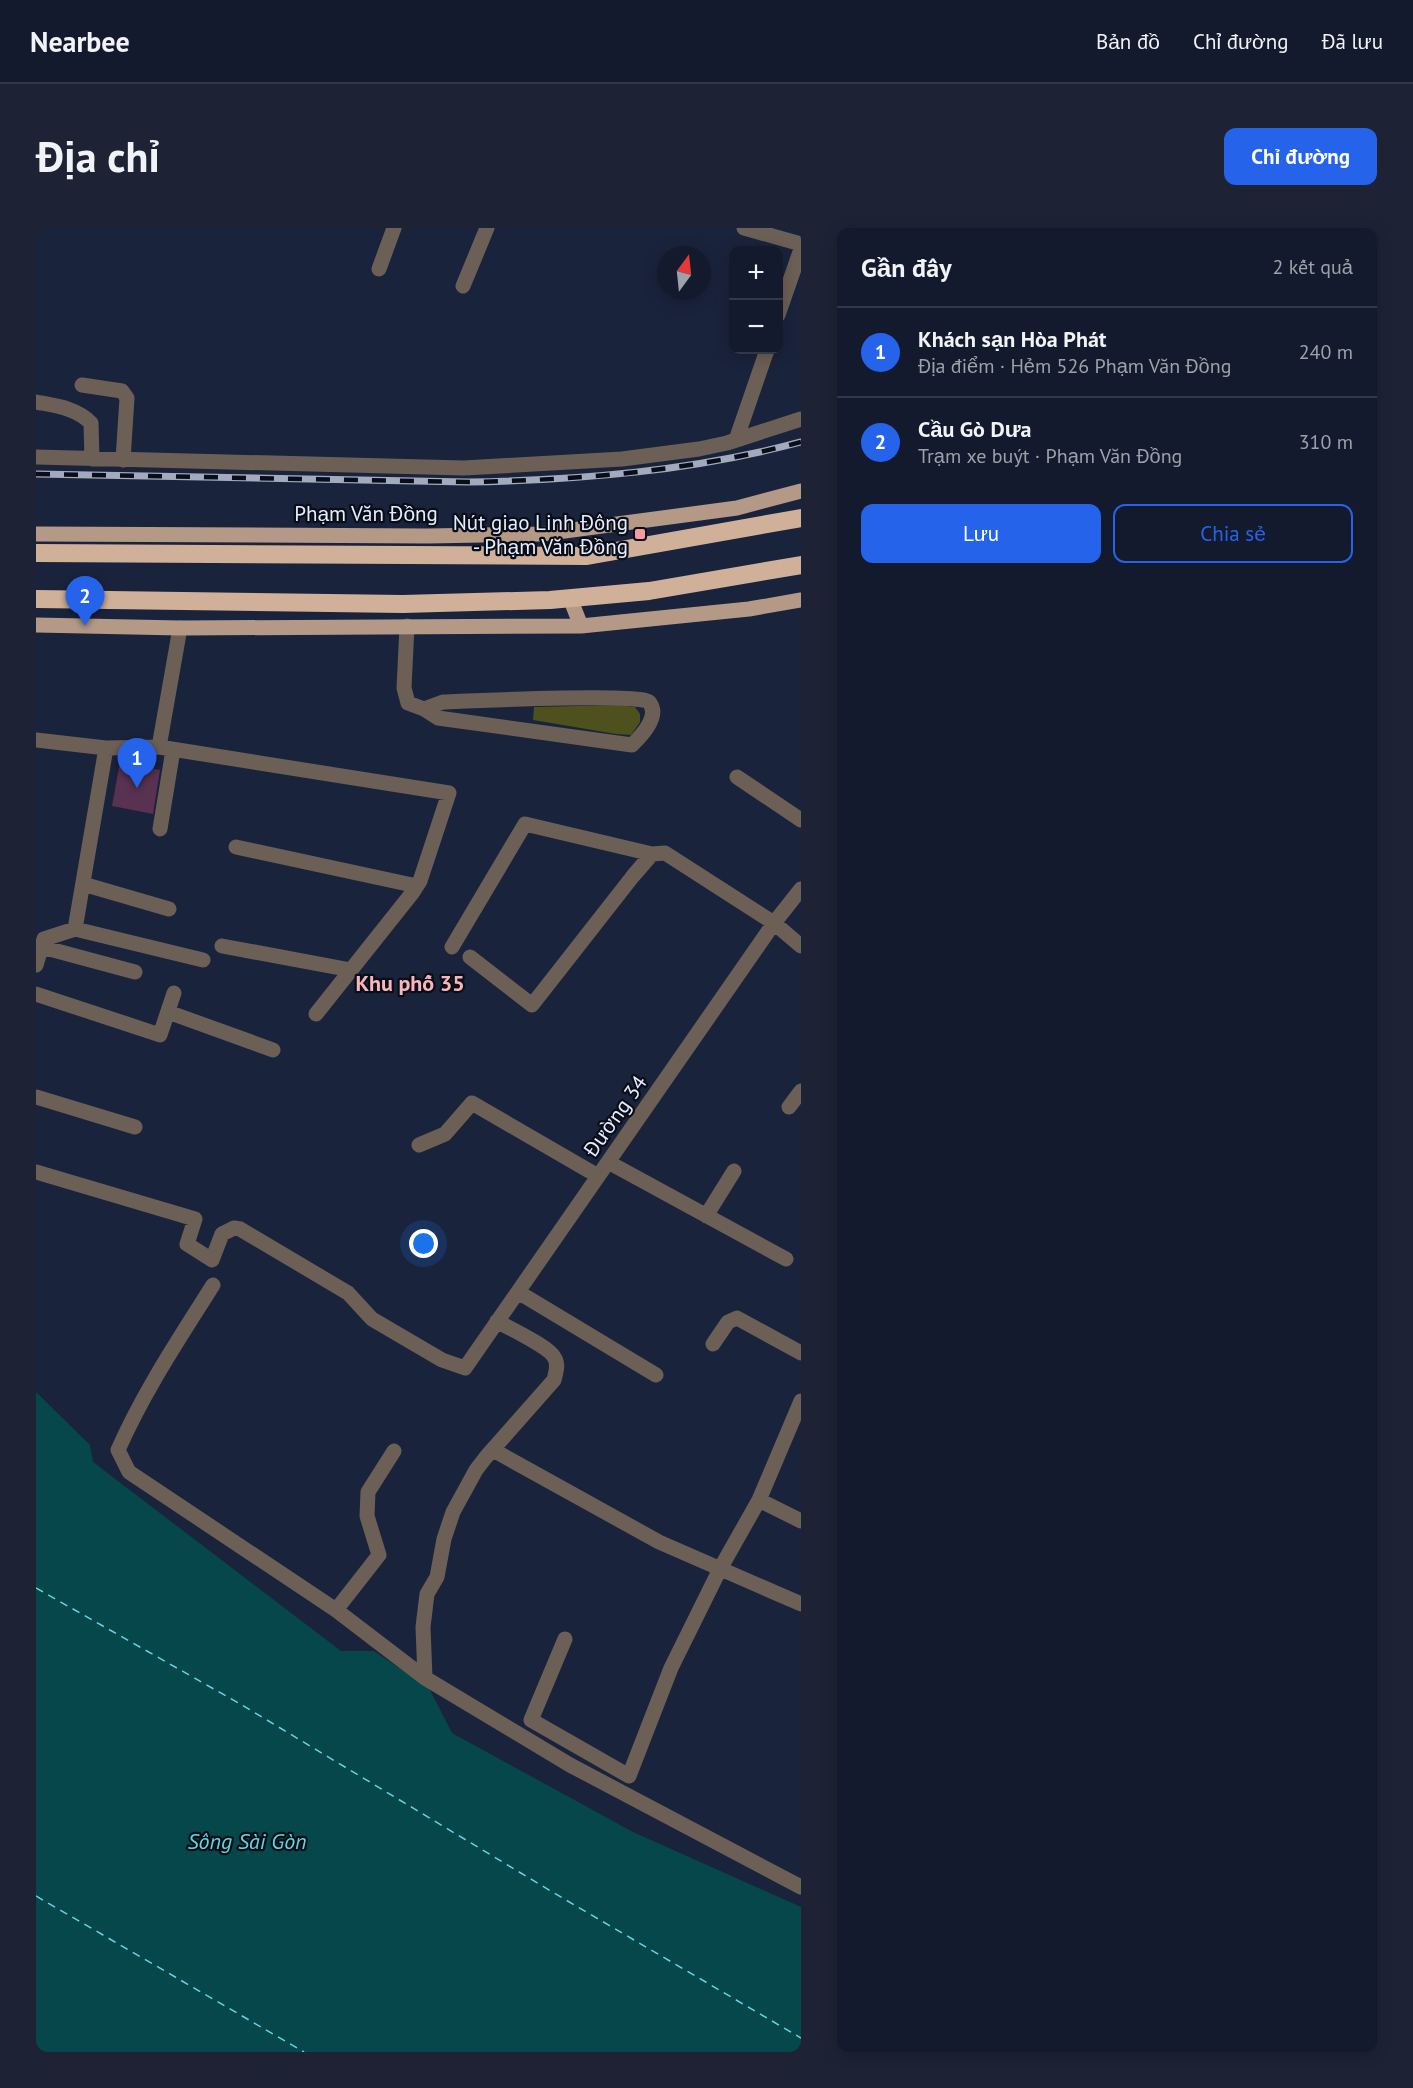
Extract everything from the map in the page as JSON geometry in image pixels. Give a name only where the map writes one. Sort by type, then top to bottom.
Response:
[{"type":"highway","name":"Phạm Văn Đồng","points":[[36,553],[587,556],[801,518]]},
{"type":"highway","points":[[36,599],[403,603],[570,598],[649,591],[801,565]]},
{"type":"main road","name":"Phạm Văn Đồng","points":[[36,534],[416,536],[542,534],[737,508],[801,491]]},
{"type":"main road","points":[[570,598],[581,626]]},
{"type":"main road","points":[[36,624],[180,628],[581,626],[749,609],[801,600]]},
{"type":"street","points":[[379,269],[394,228]]},
{"type":"street","points":[[463,286],[487,228]]},
{"type":"street","points":[[744,228],[801,244]]},
{"type":"street","points":[[783,301],[801,249]]},
{"type":"street","points":[[736,440],[766,354]]},
{"type":"street","points":[[82,385],[122,391],[127,398],[123,460]]},
{"type":"street","points":[[36,402],[73,410],[92,423],[92,459]]},
{"type":"street","points":[[36,457],[464,468],[622,459],[699,449],[736,440],[801,419]]},
{"type":"street","points":[[407,626],[404,688],[408,703],[438,718],[632,745],[650,722],[652,708],[645,699],[616,698],[443,702],[424,709]]},
{"type":"street","points":[[160,829],[166,748],[180,628]]},
{"type":"street","points":[[36,740],[106,748],[166,748],[449,793],[417,886],[316,1014]]},
{"type":"street","points":[[75,930],[106,748]]},
{"type":"street","points":[[737,777],[801,820]]},
{"type":"street","points":[[452,947],[525,824],[652,854],[665,853],[774,923],[801,946]]},
{"type":"street","points":[[236,848],[417,886]]},
{"type":"street","points":[[470,957],[532,1005],[652,854]]},
{"type":"street","points":[[83,884],[169,909]]},
{"type":"street","name":"Đường 34","points":[[36,1172],[195,1219],[187,1245],[212,1260],[222,1234],[234,1228],[240,1229],[348,1293],[372,1319],[441,1360],[465,1368],[774,923],[801,889]]},
{"type":"street","points":[[36,965],[44,939],[75,930],[203,960]]},
{"type":"street","points":[[222,946],[351,970]]},
{"type":"street","points":[[42,947],[135,972]]},
{"type":"street","points":[[36,994],[160,1035],[174,993]]},
{"type":"street","points":[[168,1012],[273,1050]]},
{"type":"street","points":[[789,1107],[801,1091]]},
{"type":"street","points":[[36,1097],[135,1127]]},
{"type":"street","points":[[419,1146],[446,1134],[472,1102],[598,1176]]},
{"type":"street","points":[[608,1162],[786,1259]]},
{"type":"street","points":[[706,1216],[734,1172]]},
{"type":"street","points":[[213,1285],[176,1342],[135,1413],[118,1450],[129,1473],[336,1611],[425,1677],[570,1765],[801,1887]]},
{"type":"street","points":[[518,1292],[656,1376]]},
{"type":"street","points":[[713,1344],[728,1322],[737,1318],[801,1353]]},
{"type":"street","points":[[425,1677],[423,1627],[427,1594],[437,1577],[444,1539],[453,1512],[476,1470],[554,1380],[558,1368],[555,1357],[546,1349],[497,1322]]},
{"type":"street","points":[[565,1639],[531,1720],[629,1776],[671,1668],[720,1569],[759,1500],[801,1401]]},
{"type":"street","points":[[493,1450],[659,1542],[801,1604]]},
{"type":"street","points":[[336,1611],[380,1554],[368,1516],[368,1492],[394,1451]]},
{"type":"street","points":[[759,1500],[801,1521]]},
{"type":"shaded area","points":[[618,705],[635,707],[640,714],[640,722],[631,735],[533,720],[534,707]]},
{"type":"water","name":"Sông Sài Gòn","points":[[36,1392],[90,1445],[93,1462],[341,1651],[374,1651],[429,1688],[452,1733],[633,1832],[801,1907],[801,2052],[36,2052]]},
{"type":"building","points":[[120,762],[160,770],[153,814],[112,806]]},
{"type":"ferry route","points":[[36,1588],[242,1705],[554,1893],[801,2038]]},
{"type":"ferry route","points":[[36,1896],[304,2052]]},
{"type":"railway","points":[[36,474],[510,481],[594,476],[677,467],[801,442]]},
{"type":"place","name":"Nút giao Linh Đông - Phạm Văn Đồng","points":[[640,534]]},
{"type":"place","name":"Cầu Gò Dưa","points":[[85,626]]},
{"type":"place","name":"Khách sạn Hòa Phát","points":[[137,788]]},
{"type":"district","name":"Khu phố 35","points":[[410,983]]}]
